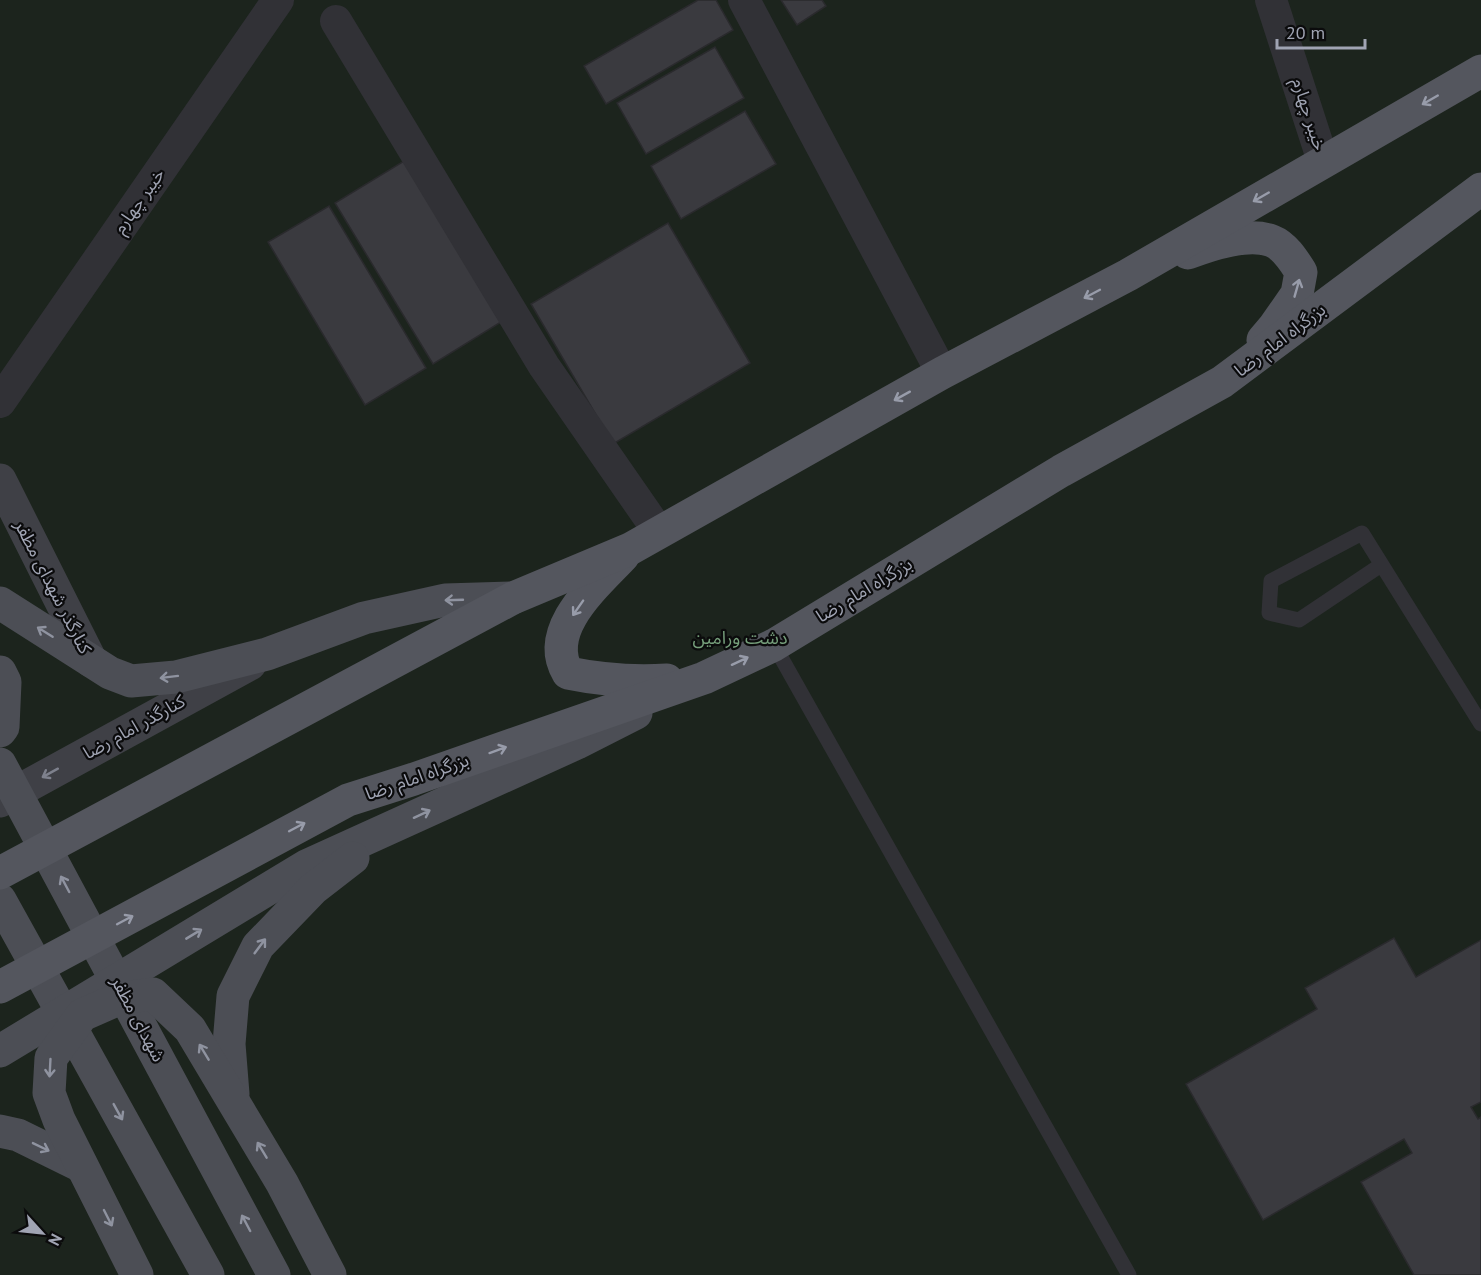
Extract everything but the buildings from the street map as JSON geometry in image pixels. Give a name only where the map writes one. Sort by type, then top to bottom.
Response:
[{"type":"highway","points":[[0,873],[513,598],[630,549],[942,373],[1128,275],[1323,160],[1481,71]]},
{"type":"highway","name":"بزرگراه امام رضا","points":[[0,987],[348,800],[425,776],[704,678],[774,645],[1061,471],[1222,382],[1481,189]]},
{"type":"highway","points":[[1128,275],[1201,248],[1251,237],[1274,241],[1291,256],[1301,272],[1297,294],[1274,327],[1222,382]]},
{"type":"highway","points":[[630,549],[574,612],[561,639],[562,662],[568,672],[599,680],[639,682],[704,678]]},
{"type":"main road","name":"کنارگذر شهدای مظفر","points":[[0,480],[91,661]]},
{"type":"main road","points":[[0,603],[110,673],[131,681],[176,677],[267,654],[363,618],[446,600],[513,598]]},
{"type":"main road","name":"کنارگذر امام رضا","points":[[0,801],[267,654]]},
{"type":"main road","points":[[0,672],[5,682],[3,727],[0,731]]},
{"type":"main road","points":[[0,1051],[306,866],[577,742],[704,678]]},
{"type":"main road","name":"شهدای مظفر","points":[[0,764],[274,1275]]},
{"type":"main road","points":[[234,1102],[229,1044],[233,996],[258,946],[313,890],[393,827]]},
{"type":"main road","points":[[0,900],[208,1275]]},
{"type":"main road","points":[[137,1275],[81,1166],[49,1093],[51,1058],[82,1015],[121,998],[153,994],[190,1029],[282,1183],[330,1275]]},
{"type":"main road","points":[[0,1131],[18,1135],[81,1166]]},
{"type":"street","name":"خیبر چهارم","points":[[0,402],[278,0]]},
{"type":"street","points":[[744,0],[942,373]]},
{"type":"street","name":"خیبر چهارم","points":[[1271,0],[1323,160]]},
{"type":"street","points":[[336,21],[544,366],[659,532]]},
{"type":"lane","points":[[1381,565],[1299,620],[1269,613],[1271,581],[1362,532],[1481,724]]},
{"type":"lane","points":[[774,645],[1129,1275]]},
{"type":"green space","name":"دشت ورامین","points":[[0,0],[1481,0],[1481,1275],[0,1275]]}]
